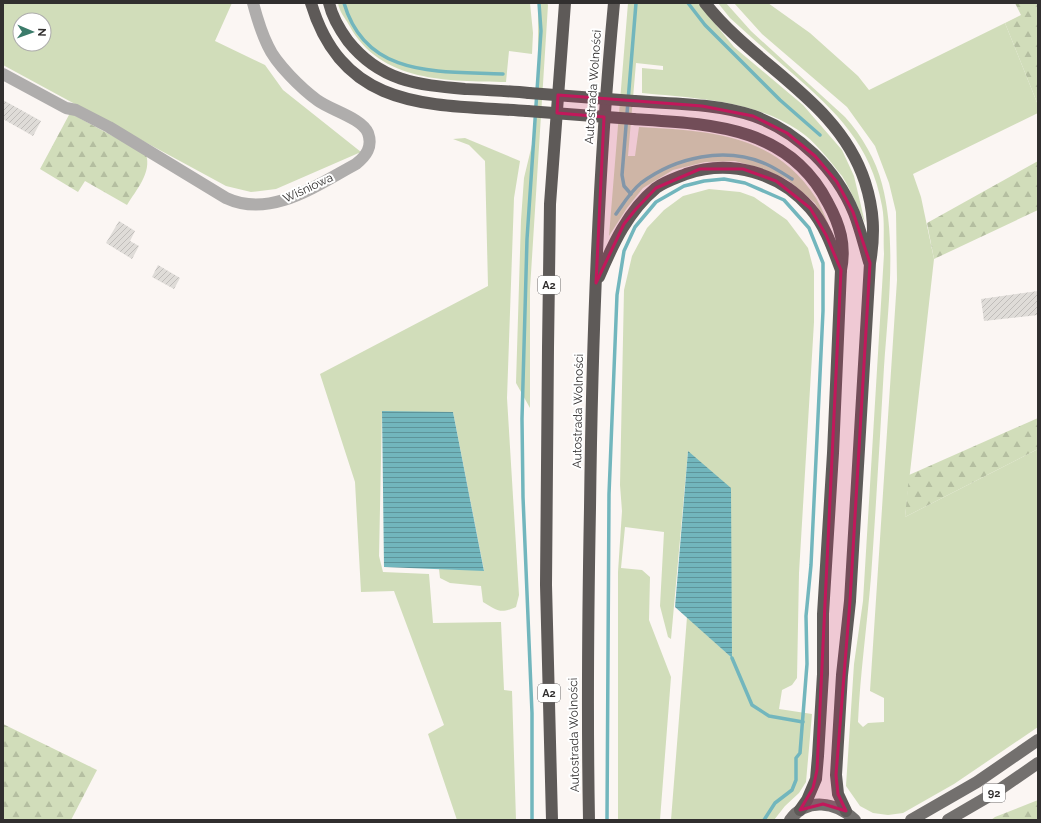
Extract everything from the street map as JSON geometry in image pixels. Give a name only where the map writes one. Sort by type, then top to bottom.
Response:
[{"type":"highway","points":[[311,3],[317,23],[330,47],[344,65],[383,91],[422,103],[633,118],[702,124],[727,128],[752,135],[788,155],[811,177],[834,214],[841,232],[844,247],[841,270],[834,445],[823,614],[823,674],[816,779],[810,794],[800,810]]},
{"type":"highway","points":[[329,3],[336,21],[354,48],[371,64],[386,73],[410,82],[433,86],[634,101],[727,110],[753,116],[787,133],[815,156],[837,182],[853,212],[870,263]]},
{"type":"highway","name":"Autostrada Wolności","points":[[590,820],[587,716],[592,375],[603,120],[614,3]]},
{"type":"highway","points":[[705,3],[745,45],[831,120],[844,138],[861,170],[873,212],[874,239],[870,263],[850,601],[842,675],[836,775],[838,794],[846,811]]},
{"type":"highway","name":"Autostrada Wolności","points":[[552,820],[546,585],[550,204],[564,4]]},
{"type":"highway","points":[[596,283],[624,224],[656,188],[674,178],[700,169],[722,167],[761,174],[794,193],[810,208],[821,223],[841,270]]},
{"type":"main road","name":"92","points":[[911,820],[977,782],[1038,740]]},
{"type":"main road","name":"92","points":[[948,820],[996,792],[1038,763]]},
{"type":"main road","points":[[790,820],[800,810],[815,804],[823,804],[831,805],[846,811],[855,820]]},
{"type":"street","name":"Wiśniowa","points":[[3,74],[66,108],[76,110],[109,127],[230,200],[253,205],[278,202],[297,195],[356,164],[369,151],[368,133],[362,124],[318,100],[279,62],[268,48],[253,3]]},
{"type":"highlighted area","points":[[558,95],[702,106],[753,116],[787,133],[815,156],[837,182],[853,212],[870,263],[850,601],[836,775],[838,794],[846,811],[823,804],[800,810],[813,788],[817,770],[841,308],[841,270],[826,235],[810,208],[776,181],[743,169],[700,169],[656,188],[636,209],[624,224],[596,283],[604,117],[557,113]]},
{"type":"green space","points":[[3,3],[232,3],[215,41],[265,65],[283,90],[361,152],[276,189],[251,192],[226,186],[3,65]]},
{"type":"green space","points":[[338,3],[530,3],[533,33],[532,54],[509,51],[506,82],[462,81],[418,75],[397,68],[379,58],[362,44],[342,14]]},
{"type":"green space","points":[[538,3],[547,3],[548,5],[530,289],[530,408],[516,383],[521,220],[524,178],[535,132],[538,81]]},
{"type":"green space","points":[[628,3],[698,3],[734,47],[803,105],[842,150],[854,176],[865,223],[842,176],[827,157],[804,134],[781,120],[743,106],[702,99],[642,93],[642,68],[663,70],[663,66],[636,63],[628,156],[635,156],[639,127],[715,134],[760,148],[780,160],[799,176],[816,198],[834,237],[815,203],[788,180],[763,169],[735,161],[705,162],[673,170],[643,188],[627,208],[609,236]]},
{"type":"green space","points":[[718,3],[726,3],[751,31],[851,124],[863,140],[876,166],[887,206],[890,252],[889,299],[871,577],[859,704],[858,722],[863,727],[868,723],[884,722],[884,698],[870,691],[897,280],[896,212],[889,183],[875,146],[847,107],[762,34],[734,3],[768,3],[810,33],[858,76],[869,90],[1005,23],[1038,105],[1038,113],[913,174],[921,197],[934,259],[905,517],[1038,449],[1038,727],[954,784],[903,813],[888,815],[873,813],[860,806],[846,786],[854,664],[863,601],[884,254],[882,206],[877,184],[860,147],[837,116],[808,87],[730,18]]},
{"type":"green space","points":[[1015,3],[1038,3],[1038,105],[1005,23],[1021,15]]},
{"type":"green space","points":[[70,113],[146,154],[147,168],[145,175],[127,205],[85,181],[78,192],[40,169]]},
{"type":"green space","points":[[465,138],[520,161],[514,198],[507,398],[519,595],[516,607],[502,611],[496,609],[483,602],[481,586],[450,583],[440,578],[439,569],[484,570],[453,412],[382,412],[379,556],[383,572],[429,574],[433,623],[501,622],[504,690],[512,691],[516,820],[457,820],[428,734],[444,725],[394,591],[361,592],[355,482],[320,374],[488,286],[485,161],[469,145],[453,139]]},
{"type":"green space","points":[[1038,161],[1038,210],[934,259],[927,223]]},
{"type":"green space","points":[[709,189],[740,192],[754,197],[787,220],[808,248],[814,271],[814,322],[799,573],[797,678],[792,685],[782,690],[779,709],[812,714],[806,782],[799,793],[785,806],[774,820],[671,820],[687,617],[731,657],[688,451],[671,639],[668,637],[660,606],[664,532],[625,527],[621,568],[642,570],[650,577],[649,620],[671,677],[660,820],[618,820],[618,572],[622,511],[620,485],[624,290],[632,256],[647,228],[664,210],[683,196]]},
{"type":"green space","points":[[1038,418],[1038,449],[905,517],[909,475]]},
{"type":"green space","points":[[3,724],[97,770],[71,820],[3,820]]},
{"type":"green space","points":[[1038,800],[1038,820],[991,820],[995,817]]},
{"type":"water","points":[[382,411],[453,412],[484,571],[384,567]]},
{"type":"water","points":[[688,451],[731,488],[732,658],[675,607]]},
{"type":"building","points":[[3,100],[41,121],[33,136],[3,119]]},
{"type":"building","points":[[119,221],[135,231],[130,241],[139,246],[132,259],[106,243]]},
{"type":"building","points":[[158,265],[180,278],[174,289],[152,277]]},
{"type":"building","points":[[1038,291],[1038,315],[984,321],[981,299]]},
{"type":"waterway","points":[[344,3],[355,28],[369,46],[387,58],[408,66],[431,70],[503,74]]},
{"type":"waterway","points":[[532,820],[532,713],[523,497],[522,419],[527,239],[541,31],[539,3]]},
{"type":"waterway","points":[[631,194],[624,186],[622,175],[636,3]]},
{"type":"waterway","points":[[688,3],[705,25],[780,100],[820,135]]},
{"type":"waterway","points":[[616,214],[637,186],[641,183],[670,167],[701,157],[718,155],[750,159],[766,164],[792,179]]},
{"type":"waterway","points":[[607,820],[609,494],[617,295],[624,251],[635,227],[656,202],[684,186],[704,181],[724,179],[745,183],[784,200],[809,228],[823,263],[823,311],[811,565],[806,616],[807,664],[800,753],[796,758],[796,780],[792,790],[775,803],[764,820]]},
{"type":"waterway","points":[[732,658],[752,705],[769,716],[803,722]]}]
